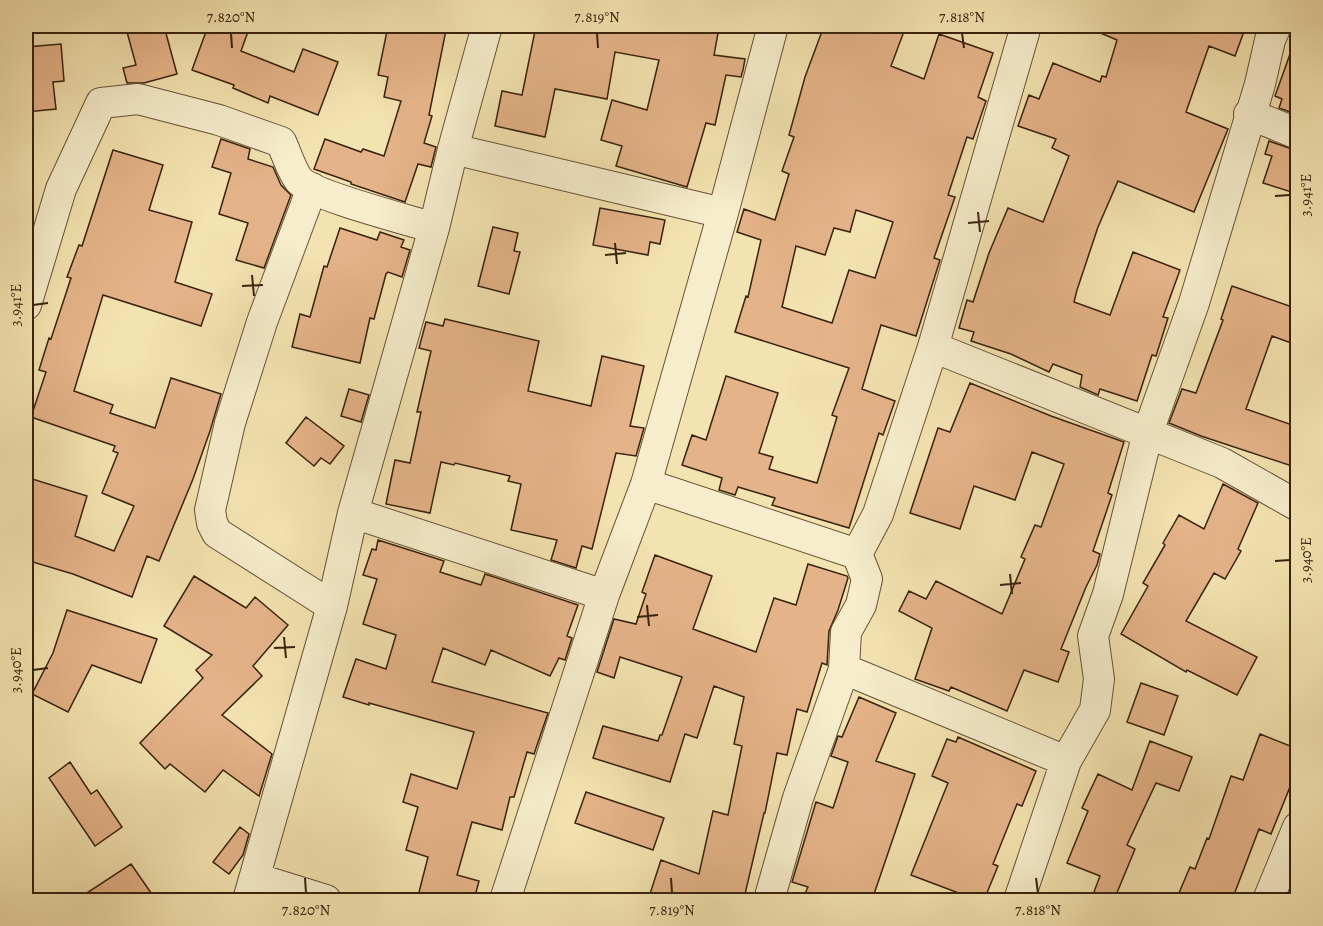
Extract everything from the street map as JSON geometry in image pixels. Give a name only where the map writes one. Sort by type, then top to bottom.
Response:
[{"type":"street","points":[[326,900],[251,889],[332,606],[353,513],[434,228],[487,26]]},
{"type":"street","points":[[505,900],[604,595],[646,484],[773,26]]},
{"type":"street","points":[[856,554],[878,514],[933,347],[1026,26]]},
{"type":"street","points":[[1019,900],[1066,761],[1095,710],[1099,679],[1093,636],[1108,594],[1148,432],[1194,303],[1276,26]]},
{"type":"street","points":[[26,305],[61,189],[100,103],[138,99],[219,120],[281,142],[299,180],[312,188],[333,197],[434,228]]},
{"type":"street","points":[[1249,114],[1298,134]]},
{"type":"street","points":[[453,149],[723,213]]},
{"type":"street","points":[[312,188],[262,322],[230,423],[210,510],[212,523],[217,533],[332,606]]},
{"type":"street","points":[[933,347],[1222,463],[1298,506]]},
{"type":"street","points":[[646,484],[856,554],[867,579],[861,606],[846,632],[844,669],[798,798],[769,900]]},
{"type":"street","points":[[353,513],[604,595]]},
{"type":"street","points":[[844,669],[1066,761]]},
{"type":"street","points":[[1268,900],[1298,827]]},
{"type":"building","points":[[151,26],[164,26],[177,74],[144,83],[127,83],[123,68],[136,65],[127,32]]},
{"type":"building","points":[[208,26],[250,26],[241,51],[294,72],[303,49],[338,62],[318,115],[270,96],[268,103],[233,88],[234,85],[192,70]]},
{"type":"building","points":[[388,26],[423,26],[446,30],[429,115],[432,116],[424,143],[436,147],[431,167],[418,164],[405,202],[314,169],[325,139],[361,152],[363,149],[384,156],[401,101],[384,97],[388,77],[378,75]]},
{"type":"building","points":[[536,26],[705,26],[719,28],[714,55],[745,59],[743,70],[741,77],[726,75],[715,125],[706,123],[687,187],[616,166],[622,146],[601,140],[612,100],[647,110],[659,60],[615,52],[607,99],[555,89],[545,137],[495,126],[502,91],[522,95]]},
{"type":"building","points":[[824,26],[906,26],[891,66],[924,79],[939,34],[993,53],[978,97],[986,101],[973,139],[967,137],[948,195],[955,197],[934,258],[940,260],[916,336],[881,325],[862,389],[895,401],[883,435],[879,433],[849,528],[772,505],[775,498],[738,487],[735,495],[719,490],[722,478],[682,465],[692,435],[706,440],[726,376],[778,393],[759,453],[773,457],[769,469],[817,483],[837,417],[832,415],[849,368],[735,332],[746,296],[748,297],[761,240],[737,232],[744,209],[775,220],[789,174],[782,171],[794,137],[789,135],[805,77]],"holes":[[[856,210],[893,222],[875,278],[849,270],[832,323],[782,307],[796,246],[825,255],[834,228],[850,232]]]},
{"type":"building","points":[[1084,26],[1246,26],[1235,56],[1209,46],[1186,112],[1228,129],[1194,212],[1118,181],[1098,227],[1077,290],[1074,302],[1110,315],[1133,252],[1180,270],[1163,317],[1168,318],[1156,356],[1152,355],[1137,401],[1100,389],[1098,395],[1080,387],[1082,375],[1053,364],[1049,372],[1011,354],[971,341],[974,332],[959,328],[967,300],[973,302],[989,253],[1008,208],[1043,222],[1069,156],[1052,148],[1056,139],[1018,126],[1029,95],[1039,99],[1053,63],[1100,82],[1102,76],[1106,77],[1117,40]]},
{"type":"building","points":[[1295,40],[1298,41],[1298,115],[1279,108],[1282,99],[1275,96]]},
{"type":"building","points":[[61,44],[64,81],[53,82],[56,109],[26,112],[26,47]]},
{"type":"building","points":[[221,139],[250,149],[248,159],[273,167],[281,185],[291,195],[264,268],[236,260],[248,223],[219,214],[231,173],[212,167]]},
{"type":"building","points":[[1269,141],[1298,151],[1298,194],[1263,183],[1272,156],[1265,154]]},
{"type":"building","points":[[113,150],[163,165],[149,210],[192,222],[175,282],[212,294],[201,326],[103,295],[74,391],[113,405],[110,413],[155,428],[171,378],[221,394],[193,479],[159,561],[147,556],[132,597],[73,574],[26,560],[26,477],[87,496],[75,536],[114,551],[134,506],[102,493],[118,453],[113,451],[115,446],[31,417],[46,372],[39,370],[71,278],[67,277],[79,245],[82,246]]},
{"type":"building","points":[[600,208],[665,220],[660,244],[650,242],[648,255],[593,245]]},
{"type":"building","points":[[493,227],[518,233],[514,251],[520,252],[509,294],[478,286]]},
{"type":"building","points":[[340,228],[377,240],[380,232],[404,240],[401,247],[410,250],[402,277],[388,272],[386,274],[374,319],[370,318],[360,363],[292,347],[300,314],[310,317],[324,266],[327,267]]},
{"type":"building","points":[[1232,286],[1298,309],[1298,332],[1294,344],[1272,336],[1246,409],[1298,427],[1298,468],[1169,423],[1182,389],[1196,393],[1223,320],[1221,319]]},
{"type":"building","points":[[445,319],[539,341],[528,391],[591,406],[602,356],[644,366],[630,426],[644,428],[636,456],[616,453],[592,549],[582,546],[576,568],[551,560],[557,540],[511,530],[521,484],[508,481],[510,476],[455,463],[454,465],[441,462],[430,513],[386,504],[395,460],[410,463],[421,412],[417,412],[431,351],[419,348],[426,322],[443,326]]},
{"type":"building","points":[[970,383],[1051,416],[1124,442],[1108,493],[1112,495],[1093,551],[1100,554],[1097,565],[1061,649],[1069,652],[1058,682],[1024,670],[1007,711],[951,687],[949,691],[915,679],[932,628],[899,611],[909,591],[926,599],[936,581],[1002,614],[1025,559],[1021,557],[1035,525],[1041,527],[1064,464],[1032,452],[1015,500],[974,486],[960,529],[910,513],[938,428],[950,432]]},
{"type":"building","points":[[349,389],[369,395],[361,422],[341,416]]},
{"type":"building","points":[[306,417],[344,446],[330,464],[321,458],[314,466],[286,443]]},
{"type":"building","points":[[1223,484],[1258,503],[1238,549],[1241,551],[1225,579],[1214,573],[1186,621],[1257,657],[1237,695],[1187,670],[1186,672],[1121,634],[1148,586],[1143,583],[1179,515],[1204,529]]},
{"type":"building","points":[[378,540],[444,561],[440,572],[481,585],[485,574],[578,605],[567,636],[572,638],[565,660],[559,658],[550,676],[491,650],[485,665],[443,648],[432,682],[548,713],[534,754],[527,752],[514,797],[510,797],[502,830],[472,822],[457,875],[479,881],[474,900],[417,900],[428,857],[406,850],[418,807],[403,802],[411,774],[457,789],[474,732],[343,697],[356,659],[386,669],[396,635],[363,624],[377,579],[363,575],[372,549],[376,550]]},
{"type":"building","points":[[655,555],[712,576],[693,629],[756,652],[774,598],[796,605],[808,564],[848,578],[829,631],[827,665],[822,663],[807,712],[797,709],[787,755],[777,753],[745,894],[740,893],[737,900],[648,900],[661,860],[699,874],[713,811],[728,815],[742,746],[734,744],[744,697],[714,686],[697,738],[685,734],[670,782],[593,758],[603,726],[658,741],[682,677],[620,657],[614,678],[597,672],[614,619],[636,624],[646,594],[642,592]]},
{"type":"building","points":[[194,576],[246,608],[255,597],[288,625],[253,666],[262,676],[222,715],[272,754],[259,796],[223,770],[205,792],[170,764],[165,769],[140,743],[203,678],[196,670],[212,655],[164,626]]},
{"type":"building","points":[[67,610],[157,639],[141,683],[92,665],[68,712],[32,694],[53,653]]},
{"type":"building","points":[[1141,683],[1178,696],[1164,735],[1127,722]]},
{"type":"building","points":[[859,697],[896,713],[876,761],[915,774],[872,900],[802,900],[808,887],[792,882],[816,802],[833,808],[848,762],[831,756],[838,736],[842,737]]},
{"type":"building","points":[[1260,734],[1298,749],[1298,767],[1271,834],[1259,829],[1232,900],[1176,900],[1190,867],[1195,869],[1207,838],[1209,839],[1231,776],[1243,780]]},
{"type":"building","points":[[958,737],[1036,771],[1022,806],[1017,804],[993,864],[998,866],[984,900],[977,900],[911,875],[948,783],[932,776],[947,739],[956,742]]},
{"type":"building","points":[[1150,741],[1192,757],[1179,791],[1156,783],[1127,845],[1135,849],[1114,900],[1091,900],[1100,876],[1067,863],[1088,811],[1082,808],[1098,774],[1132,790]]},
{"type":"building","points":[[70,762],[91,794],[97,790],[122,827],[95,846],[49,778]]},
{"type":"building","points":[[586,792],[664,818],[653,850],[575,823]]},
{"type":"building","points":[[240,827],[249,834],[243,855],[229,874],[213,862]]},
{"type":"building","points":[[131,864],[156,900],[76,900]]}]
